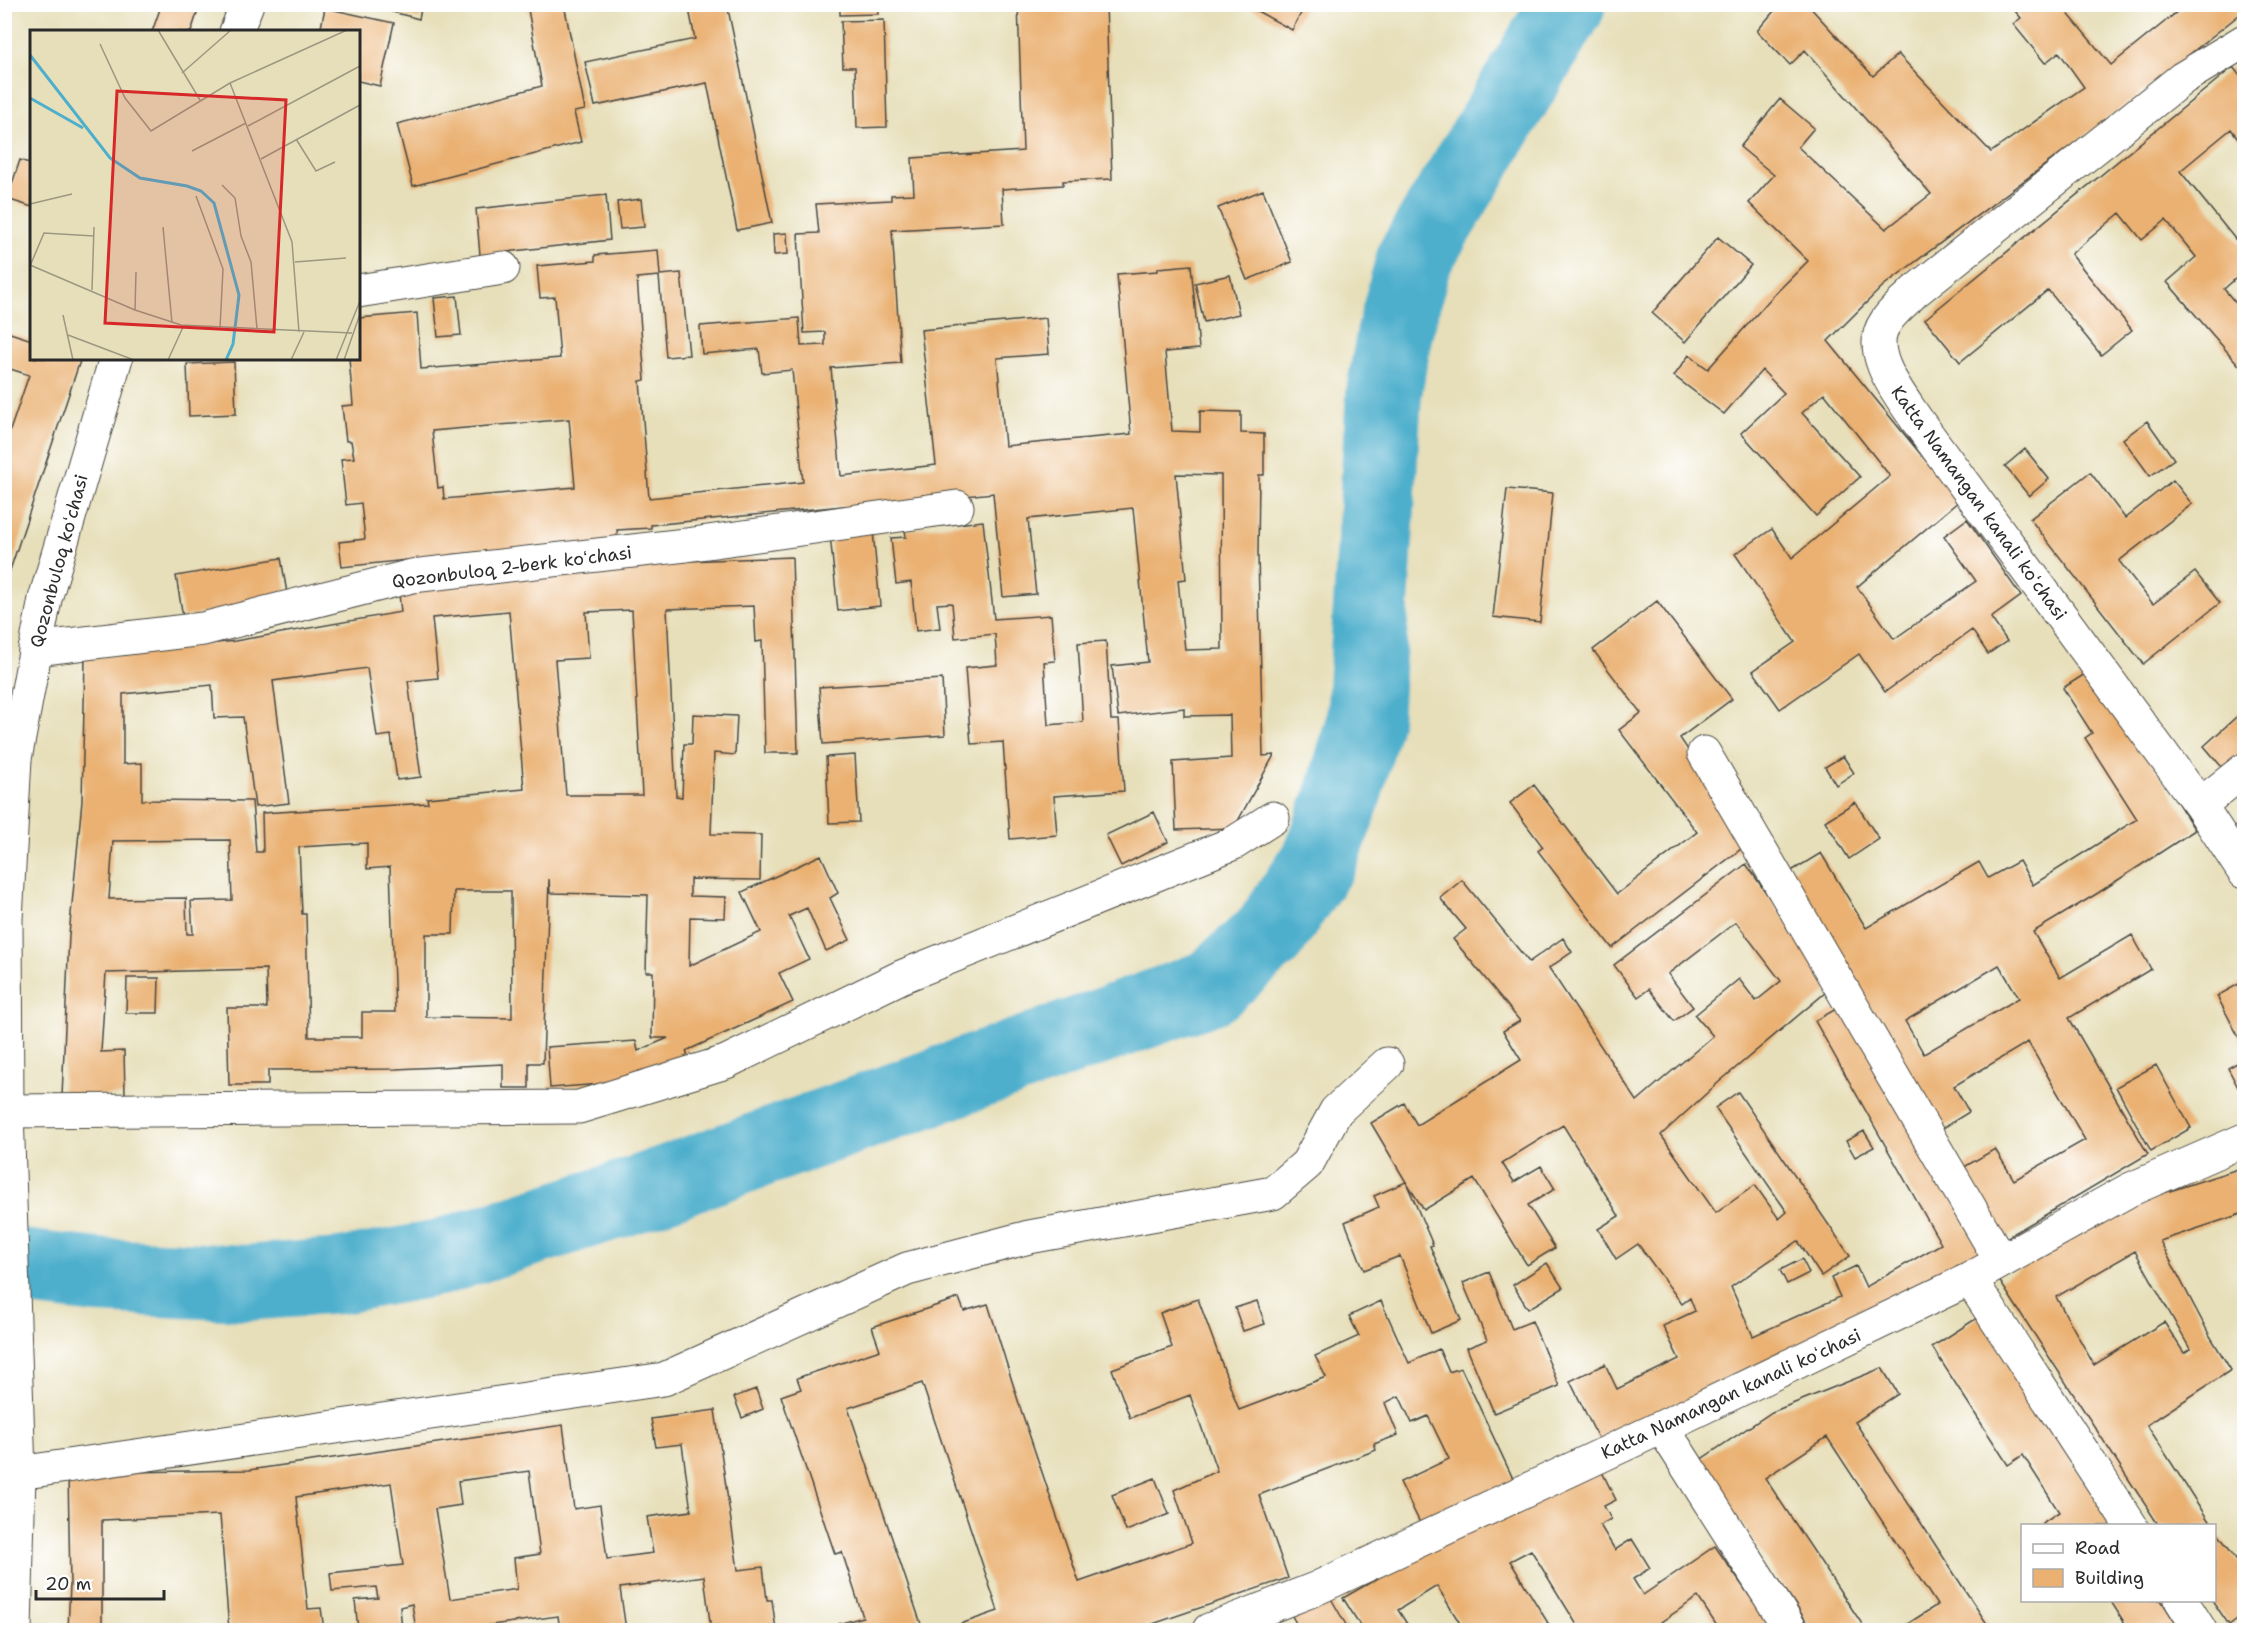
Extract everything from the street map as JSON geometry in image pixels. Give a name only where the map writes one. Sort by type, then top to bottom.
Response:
[{"type":"street","points":[[237,30],[247,4]]},
{"type":"street","name":"Katta Namangan kanali koʻchasi","points":[[2244,41],[2183,78],[1914,292],[1884,324],[1878,345],[1890,380],[1917,419],[2200,805],[2244,872]]},
{"type":"street","points":[[360,291],[503,268]]},
{"type":"street","name":"Qozonbuloq koʻchasi","points":[[15,1630],[20,1473],[7,1111],[6,919],[10,757],[45,599],[115,360]]},
{"type":"street","name":"Qozonbuloq 2-berk koʻchasi","points":[[35,649],[203,629],[412,576],[686,545],[957,507]]},
{"type":"street","points":[[1704,753],[2001,1261]]},
{"type":"street","points":[[2200,805],[2244,770]]},
{"type":"street","points":[[7,1111],[579,1107],[726,1062],[901,977],[1234,843],[1273,818]]},
{"type":"street","points":[[20,1473],[664,1379],[907,1269],[1029,1237],[1273,1193],[1307,1164],[1336,1111],[1387,1064]]},
{"type":"street","name":"Katta Namangan kanali koʻchasi","points":[[1209,1630],[1315,1589],[1662,1427],[1970,1280],[2129,1190],[2244,1140]]},
{"type":"street","points":[[1970,1280],[2130,1524]]},
{"type":"street","points":[[1662,1427],[1791,1630]]},
{"type":"street","points":[[2182,1602],[2200,1630]]},
{"type":"building","points":[[146,4],[200,4],[192,30],[153,30],[160,9]]},
{"type":"building","points":[[363,4],[422,4],[419,19]]},
{"type":"building","points":[[527,4],[564,4],[585,110],[574,112],[581,142],[413,186],[397,124],[542,86]]},
{"type":"building","points":[[688,4],[727,4],[772,223],[737,230],[707,83],[595,106],[585,62],[695,39]]},
{"type":"building","points":[[840,4],[877,4],[878,14],[840,15]]},
{"type":"building","points":[[1018,4],[1106,4],[1112,179],[1063,181],[1063,185],[1002,189],[1004,224],[892,230],[901,363],[831,368],[841,476],[936,465],[921,330],[1046,318],[1049,354],[997,358],[1005,446],[1131,434],[1117,274],[1158,271],[1158,268],[1191,265],[1199,349],[1165,352],[1172,431],[1200,432],[1200,411],[1241,412],[1241,433],[1264,434],[1264,475],[1259,475],[1258,555],[1263,756],[1274,755],[1234,828],[1176,830],[1173,762],[1231,758],[1230,715],[1184,716],[1184,708],[1118,716],[1112,666],[1148,662],[1133,508],[1028,519],[1036,594],[1003,597],[993,493],[842,509],[844,506],[651,525],[651,528],[617,530],[618,548],[518,549],[449,555],[449,564],[407,568],[406,560],[342,567],[339,542],[365,539],[361,503],[346,505],[341,459],[354,458],[351,441],[346,441],[342,406],[353,405],[349,360],[360,360],[360,318],[417,313],[421,369],[560,358],[555,297],[540,298],[537,266],[595,261],[595,255],[658,250],[660,275],[681,273],[689,355],[666,357],[659,276],[637,278],[645,380],[640,381],[649,498],[803,482],[792,370],[762,373],[759,349],[702,354],[700,326],[799,318],[801,346],[825,345],[825,332],[804,333],[798,234],[819,233],[816,204],[891,200],[891,195],[914,194],[912,158],[1023,151]],"holes":[[[569,419],[575,487],[444,499],[443,487],[438,488],[432,431]],[[1176,474],[1221,475],[1222,649],[1185,650],[1178,580],[1186,579]]]},
{"type":"building","points":[[1244,4],[1306,4],[1292,30]]},
{"type":"building","points":[[1780,4],[1807,4],[1873,76],[1898,54],[1991,152],[2084,87],[2059,52],[2045,63],[2013,24],[2021,18],[2009,4],[2060,4],[2111,65],[2187,4],[2244,4],[2244,11],[2136,97],[1883,286],[1828,341],[1959,501],[1857,587],[1894,639],[1976,581],[1944,536],[1967,519],[2021,596],[1991,618],[2007,641],[1988,654],[1972,630],[1885,692],[1859,654],[1780,709],[1753,671],[1795,642],[1735,554],[1772,529],[1792,558],[1890,476],[1824,393],[1802,413],[1860,477],[1816,516],[1741,433],[1784,393],[1762,370],[1724,414],[1674,376],[1689,355],[1708,369],[1772,297],[1808,261],[1749,203],[1774,175],[1740,147],[1780,99],[1814,128],[1798,147],[1886,229],[1931,194],[1805,50],[1790,65],[1757,31]]},
{"type":"building","points":[[325,8],[394,23],[380,86],[360,81],[360,30],[320,30]]},
{"type":"building","points":[[884,20],[887,127],[857,128],[855,67],[843,67],[841,21]]},
{"type":"building","points":[[2233,67],[2244,81],[2244,146],[2231,129],[2180,171],[2244,250],[2244,271],[2224,289],[2244,313],[2244,371],[2167,282],[2196,257],[2166,220],[2142,240],[2120,213],[2071,254],[2132,330],[2101,355],[2048,290],[1960,362],[1925,319]]},
{"type":"building","points":[[20,160],[30,163],[30,206],[7,199]]},
{"type":"building","points":[[1263,190],[1292,262],[1247,280],[1218,208]]},
{"type":"building","points":[[606,195],[610,240],[480,255],[476,209]]},
{"type":"building","points":[[641,199],[644,227],[620,229],[617,202]]},
{"type":"building","points":[[787,233],[788,254],[774,255],[773,234]]},
{"type":"building","points":[[1718,237],[1751,265],[1685,342],[1652,313]]},
{"type":"building","points":[[1230,275],[1239,314],[1204,322],[1195,283]]},
{"type":"building","points":[[457,296],[461,335],[438,337],[434,298]]},
{"type":"building","points":[[4,331],[30,339],[30,360],[80,360],[5,585],[4,448],[29,375],[4,367]]},
{"type":"building","points":[[234,362],[236,414],[189,416],[187,364]]},
{"type":"building","points":[[2147,421],[2174,459],[2150,476],[2123,439]]},
{"type":"building","points":[[2025,449],[2049,479],[2029,496],[2005,466]]},
{"type":"building","points":[[2090,472],[2125,518],[2173,480],[2192,504],[2119,561],[2153,604],[2195,572],[2220,603],[2143,664],[2030,519]]},
{"type":"building","points":[[1507,489],[1553,493],[1540,622],[1493,617]]},
{"type":"building","points":[[983,521],[994,619],[1051,615],[1055,661],[1044,662],[1048,725],[1083,722],[1078,643],[1106,641],[1111,720],[1119,720],[1124,791],[1054,796],[1057,835],[1010,839],[1003,742],[971,744],[965,668],[997,665],[995,634],[955,638],[952,603],[937,604],[940,628],[916,631],[911,582],[896,584],[891,538],[906,537],[905,530]]},
{"type":"building","points":[[873,531],[880,606],[838,611],[830,535]]},
{"type":"building","points":[[792,557],[798,753],[765,753],[762,641],[756,642],[754,606],[667,609],[676,796],[682,797],[684,744],[692,744],[693,714],[737,716],[735,755],[714,753],[711,834],[761,835],[760,880],[690,879],[690,896],[726,897],[725,918],[690,917],[689,966],[761,932],[742,892],[821,855],[838,893],[830,898],[850,940],[826,951],[807,908],[789,916],[809,959],[779,973],[793,1002],[686,1051],[690,1061],[640,1081],[550,1088],[547,1047],[636,1041],[638,1051],[668,1038],[652,1038],[653,972],[646,972],[648,895],[550,893],[549,879],[543,1063],[529,1063],[529,1088],[503,1088],[503,1064],[396,1069],[268,1070],[268,1085],[229,1085],[227,1008],[267,1008],[266,969],[106,973],[101,1052],[124,1051],[125,1095],[62,1097],[69,935],[82,801],[85,658],[235,641],[401,612],[398,585],[583,565]],"holes":[[[632,610],[642,795],[566,795],[555,660],[589,658],[586,612]],[[509,611],[524,789],[427,798],[428,803],[262,813],[263,852],[256,852],[252,801],[142,800],[142,763],[123,764],[123,694],[212,685],[214,718],[243,717],[255,807],[289,803],[273,681],[367,668],[377,737],[391,735],[397,780],[421,777],[408,681],[438,678],[432,618]],[[230,840],[232,900],[191,901],[193,934],[187,934],[186,898],[109,899],[113,841]],[[367,843],[367,869],[390,867],[395,1012],[362,1012],[362,1037],[309,1037],[306,914],[302,914],[299,847]],[[454,891],[511,891],[512,1018],[426,1017],[426,934],[453,934]]]},
{"type":"building","points":[[281,558],[288,599],[183,617],[176,576]]},
{"type":"building","points":[[1657,601],[1732,699],[1680,738],[1750,842],[1612,948],[1538,851],[1543,847],[1510,803],[1534,785],[1617,894],[1697,832],[1619,730],[1641,713],[1593,650]]},
{"type":"building","points":[[2088,672],[2121,714],[2195,830],[2033,932],[2060,978],[2132,935],[2151,969],[2069,1018],[2148,1154],[2001,1241],[1959,1170],[1995,1149],[2014,1180],[2085,1140],[2028,1042],[1954,1086],[1969,1112],[1940,1130],[1783,876],[1821,853],[1866,928],[1979,862],[1988,878],[2019,861],[2033,885],[2137,819],[2085,738],[2092,733],[2063,688]],"holes":[[[1999,965],[2019,998],[1924,1054],[1905,1021]]]},
{"type":"building","points":[[942,679],[945,735],[823,744],[819,687]]},
{"type":"building","points":[[2244,710],[2244,756],[2226,772],[2204,746]]},
{"type":"building","points":[[855,755],[859,822],[829,823],[826,757]]},
{"type":"building","points":[[1843,756],[1854,773],[1836,785],[1825,767]]},
{"type":"building","points":[[1855,802],[1879,839],[1849,859],[1825,821]]},
{"type":"building","points":[[1154,812],[1168,842],[1121,866],[1106,835]]},
{"type":"building","points":[[1746,864],[1832,987],[1719,1082],[1661,1135],[1716,1213],[1755,1185],[1779,1219],[1787,1212],[1715,1108],[1738,1092],[1850,1256],[1821,1276],[1798,1241],[1731,1287],[1753,1336],[1840,1297],[1831,1278],[1856,1266],[1866,1287],[1941,1244],[1815,1021],[1843,1005],[1986,1257],[1601,1444],[1570,1381],[1605,1364],[1617,1389],[1679,1359],[1663,1326],[1695,1311],[1690,1298],[1682,1304],[1638,1244],[1616,1259],[1598,1229],[1619,1216],[1563,1125],[1502,1163],[1514,1182],[1541,1166],[1555,1189],[1528,1205],[1555,1248],[1527,1265],[1474,1179],[1424,1210],[1371,1123],[1404,1103],[1417,1125],[1521,1060],[1503,1031],[1520,1021],[1453,939],[1466,929],[1440,898],[1462,880],[1529,962],[1563,938],[1572,952],[1549,968],[1637,1101],[1713,1036],[1695,1015],[1739,979],[1756,1001],[1781,981],[1736,922],[1668,974],[1693,1007],[1674,1021],[1649,989],[1638,997],[1614,965]]},
{"type":"building","points":[[127,978],[159,978],[158,1013],[126,1013]]},
{"type":"building","points":[[2244,981],[2244,1047],[2217,996]]},
{"type":"building","points":[[2244,1059],[2244,1099],[2228,1068]]},
{"type":"building","points":[[2156,1065],[2191,1128],[2151,1151],[2116,1087]]},
{"type":"building","points":[[1864,1131],[1874,1147],[1855,1157],[1846,1141]]},
{"type":"building","points":[[2244,1167],[2244,1213],[2160,1241],[2210,1336],[2231,1370],[2147,1425],[2211,1524],[2158,1524],[1999,1280],[2139,1201]],"holes":[[[2135,1251],[2190,1349],[2184,1353],[2164,1322],[2094,1365],[2056,1297]]]},
{"type":"building","points":[[1406,1182],[1461,1320],[1431,1333],[1400,1256],[1364,1270],[1345,1222],[1379,1207],[1374,1196]]},
{"type":"building","points":[[1802,1259],[1809,1273],[1787,1284],[1780,1270]]},
{"type":"building","points":[[1547,1263],[1563,1288],[1528,1309],[1513,1285]]},
{"type":"building","points":[[1489,1272],[1512,1329],[1532,1321],[1559,1386],[1494,1413],[1467,1348],[1487,1340],[1463,1283]]},
{"type":"building","points":[[959,1298],[964,1311],[988,1304],[1079,1582],[1192,1543],[1174,1490],[1217,1471],[1190,1395],[1130,1418],[1112,1369],[1172,1347],[1160,1313],[1198,1299],[1239,1410],[1326,1377],[1315,1356],[1359,1336],[1349,1316],[1381,1301],[1409,1363],[1439,1349],[1449,1372],[1461,1368],[1515,1483],[1422,1527],[1400,1482],[1449,1459],[1428,1416],[1412,1423],[1399,1396],[1385,1403],[1398,1435],[1374,1444],[1376,1450],[1259,1495],[1288,1578],[1135,1630],[943,1630],[998,1611],[922,1383],[848,1408],[923,1630],[837,1630],[835,1625],[863,1617],[842,1552],[835,1554],[781,1396],[801,1389],[797,1378],[880,1350],[872,1327]]},
{"type":"building","points":[[1257,1301],[1265,1324],[1243,1331],[1235,1308]]},
{"type":"building","points":[[1980,1316],[2112,1524],[2043,1524],[2059,1512],[2023,1455],[2008,1465],[1932,1347]]},
{"type":"building","points":[[1882,1368],[1898,1394],[1855,1422],[1991,1630],[1898,1630],[1937,1605],[1827,1437],[1765,1478],[1866,1630],[1812,1630],[1700,1460],[1772,1412]]},
{"type":"building","points":[[756,1389],[763,1409],[742,1418],[734,1397]]},
{"type":"building","points":[[715,1410],[738,1570],[763,1567],[767,1600],[772,1600],[776,1630],[711,1630],[704,1576],[620,1588],[626,1630],[560,1630],[558,1616],[455,1630],[416,1630],[412,1604],[400,1607],[402,1630],[358,1630],[355,1600],[378,1598],[376,1587],[332,1591],[330,1573],[403,1565],[391,1483],[296,1497],[308,1609],[321,1608],[324,1630],[229,1630],[220,1515],[102,1520],[102,1630],[68,1630],[70,1584],[68,1473],[249,1470],[563,1425],[574,1509],[600,1505],[607,1559],[653,1553],[647,1517],[691,1511],[682,1444],[656,1447],[651,1419]],"holes":[[[529,1471],[540,1554],[514,1558],[517,1589],[450,1599],[435,1509],[461,1505],[458,1481]]]},
{"type":"building","points":[[1597,1462],[1616,1500],[1604,1506],[1611,1519],[1600,1525],[1615,1550],[1632,1539],[1650,1568],[1633,1579],[1643,1595],[1715,1546],[1773,1630],[1710,1630],[1717,1626],[1698,1597],[1661,1622],[1666,1630],[1580,1630],[1531,1550],[1510,1561],[1548,1623],[1537,1630],[1464,1630],[1437,1586],[1398,1610],[1411,1630],[1363,1630],[1343,1598],[1445,1540]]},
{"type":"building","points":[[1155,1478],[1169,1514],[1126,1531],[1112,1495]]},
{"type":"building","points":[[2216,1531],[2244,1570],[2244,1614],[2229,1625],[2213,1602],[2216,1602]]},
{"type":"building","points":[[1329,1595],[1349,1630],[1300,1630],[1292,1616]]},
{"type":"building","points":[[2111,1602],[2162,1602],[2180,1630],[2129,1630]]},
{"type":"waterway","points":[[4,1265],[97,1276],[245,1283],[340,1276],[438,1258],[631,1196],[1211,987],[1270,934],[1321,857],[1343,796],[1364,721],[1384,393],[1395,331],[1414,259],[1568,4]]}]
